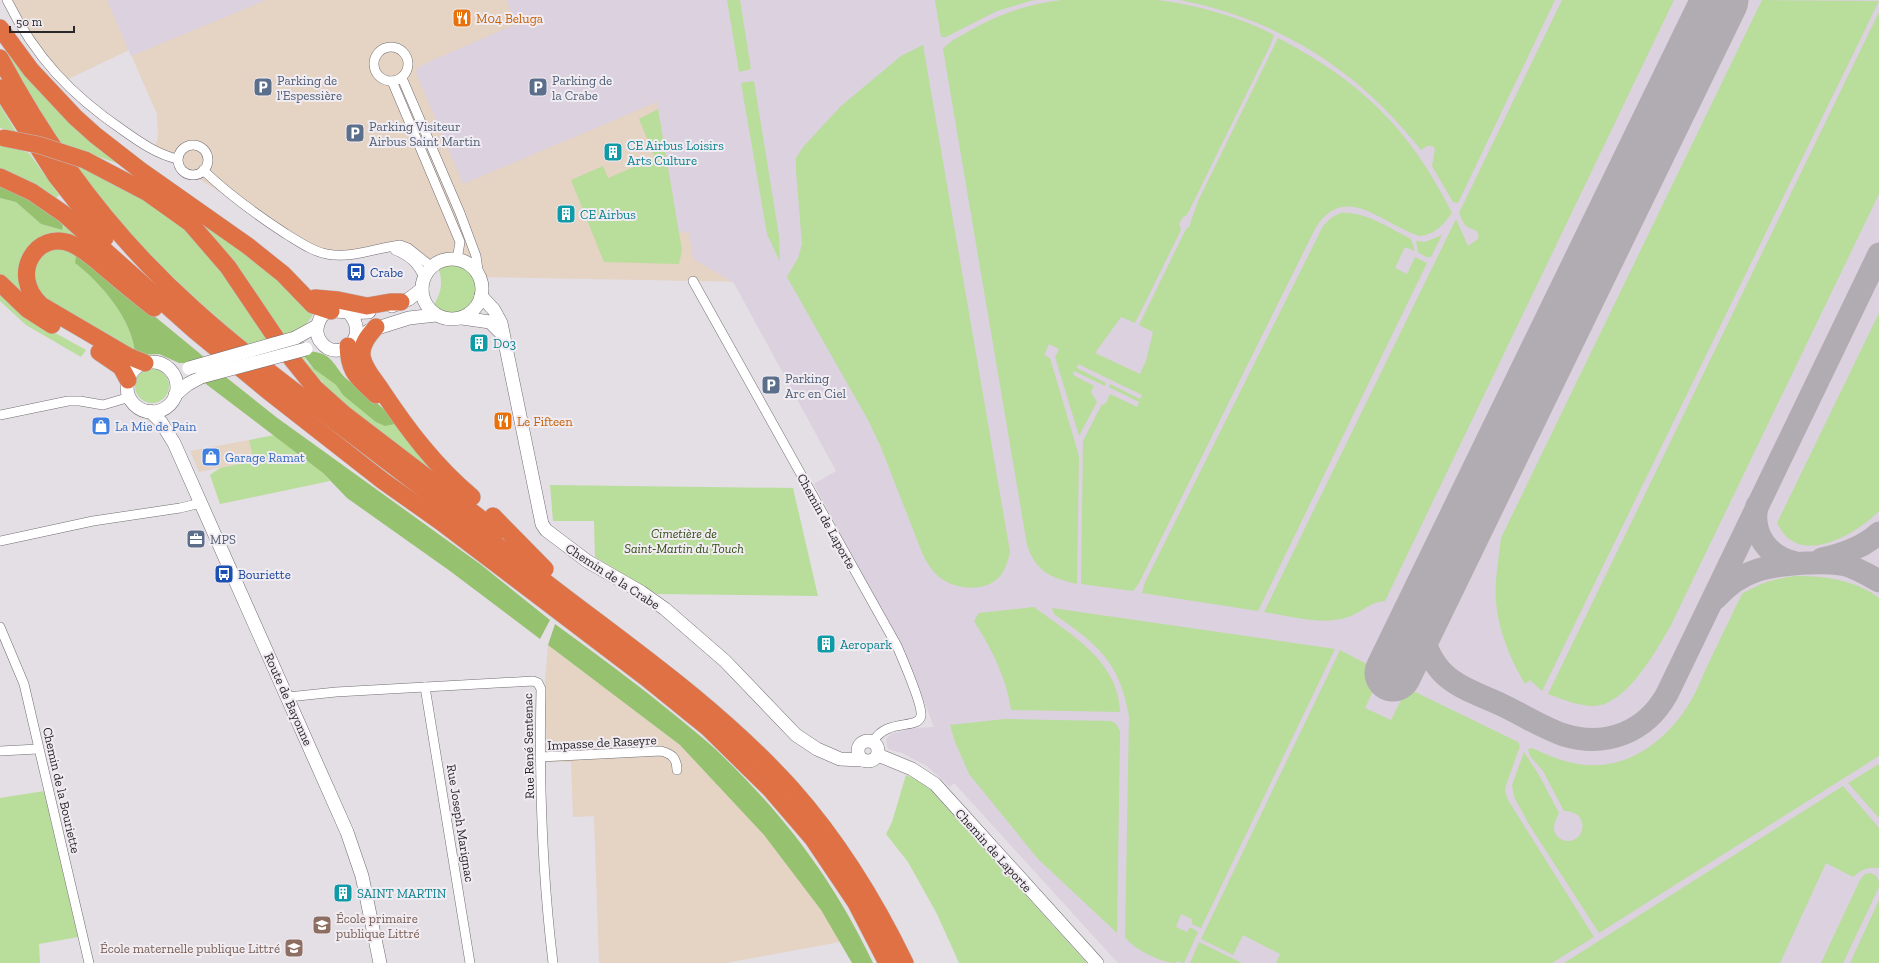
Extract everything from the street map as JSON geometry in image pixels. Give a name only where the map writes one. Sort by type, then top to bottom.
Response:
[{"type":"highway","points":[[0,28],[31,70],[75,117],[140,170],[213,220],[269,263],[313,305],[340,311]]},
{"type":"highway","points":[[0,58],[23,100],[69,171],[126,242],[182,299],[263,367],[629,645],[735,731],[794,791],[823,827],[857,876],[893,938],[905,963]]},
{"type":"highway","points":[[0,88],[44,159],[72,198],[109,243],[164,303]]},
{"type":"highway","points":[[2,137],[39,145],[85,160],[139,182],[213,220]]},
{"type":"highway","points":[[85,160],[148,193],[190,224],[206,240],[228,267],[286,352],[315,388],[344,414],[469,508],[545,569],[601,615],[629,645]]},
{"type":"highway","points":[[0,177],[36,195],[64,214],[206,340],[268,391],[383,481],[441,522],[645,677],[727,746],[770,788],[813,839],[856,903],[888,963]]},
{"type":"highway","points":[[145,363],[128,356],[51,312],[36,300],[29,290],[26,276],[27,265],[34,252],[42,246],[56,242],[71,244],[81,249],[185,332],[268,391]]},
{"type":"highway","points":[[0,283],[18,302],[38,317],[116,362],[121,367],[128,380]]},
{"type":"highway","points":[[301,292],[316,299],[338,300],[367,306],[390,302],[401,302]]},
{"type":"highway","points":[[376,327],[365,341],[362,350],[363,359],[366,368],[402,422]]},
{"type":"highway","points":[[352,342],[349,363],[352,370],[402,422],[440,468],[484,507],[545,569]]},
{"type":"street","points":[[6,0],[34,48],[62,82],[94,111],[161,155],[177,160]]},
{"type":"street","points":[[395,47],[405,54],[408,67],[402,78],[392,82],[381,78],[374,69],[375,57],[383,48],[395,47]]},
{"type":"street","points":[[402,78],[460,212],[476,256],[479,277],[482,284],[481,296],[474,310],[462,318]]},
{"type":"street","points":[[392,82],[460,242],[456,260]]},
{"type":"street","points":[[192,144],[203,148],[208,157],[208,162],[204,170],[194,175],[184,172],[177,160],[178,155],[184,147],[192,144]]},
{"type":"street","points":[[204,170],[223,189],[258,215],[310,248],[326,254],[344,255],[400,245],[408,248],[432,267]]},
{"type":"street","points":[[390,246],[404,253],[415,262],[423,284],[426,305],[436,315]]},
{"type":"street","points":[[323,344],[201,377],[188,384],[161,410],[150,411],[138,407],[130,397],[128,380],[136,368],[145,363],[155,362],[168,368],[189,368],[295,338],[317,326],[322,316],[340,311],[376,311],[401,302],[423,284],[432,267],[443,261],[456,260],[467,264],[479,277]]},
{"type":"street","name":"Chemin de Laporte","points":[[693,281],[897,646],[908,676],[920,710],[919,720],[916,723],[887,728],[877,734],[873,742],[863,742],[860,754]]},
{"type":"street","name":"Chemin de la Crabe","points":[[481,296],[494,310],[501,323],[502,334],[526,441],[539,515],[546,530],[587,561],[640,592],[665,609],[725,661],[796,735],[817,749],[830,754],[860,754]]},
{"type":"street","points":[[340,311],[354,319],[357,325],[352,342]]},
{"type":"street","points":[[317,326],[319,338],[323,344],[336,350],[376,327],[409,318],[436,315],[449,319],[462,318],[490,322],[502,334]]},
{"type":"street","points":[[168,368],[176,380],[173,399]]},
{"type":"street","points":[[0,415],[68,401],[80,401],[103,405],[130,397]]},
{"type":"street","name":"Route de Bayonne","points":[[173,399],[170,417],[174,443]]},
{"type":"street","name":"Route de Bayonne","points":[[150,411],[161,422],[174,443],[347,832],[358,861],[380,963]]},
{"type":"street","points":[[0,541],[65,527],[180,508],[201,503]]},
{"type":"street","name":"Chemin de la Bouriette","points":[[0,627],[24,684],[89,963]]},
{"type":"street","name":"Rue René Sentenac","points":[[288,697],[298,695],[425,687],[533,681],[538,683],[541,689],[540,757],[548,920],[553,963]]},
{"type":"street","name":"Rue Joseph Marignac","points":[[425,687],[470,963]]},
{"type":"street","points":[[860,754],[870,762],[875,760],[878,755],[878,747],[873,742]]},
{"type":"street","points":[[0,751],[38,749]]},
{"type":"street","name":"Impasse de Raseyre","points":[[540,757],[661,751],[674,757],[677,762],[677,770]]},
{"type":"street","name":"Chemin de Laporte","points":[[878,755],[912,769],[934,784],[1097,963]]},
{"type":"shaded area","points":[[7,0],[911,0],[753,282],[482,277],[475,266],[458,257],[429,261],[390,246],[344,255],[296,240],[153,150],[158,138],[157,114],[129,50],[62,82]]},
{"type":"shaded area","points":[[107,0],[266,0],[131,56]]},
{"type":"shaded area","points":[[506,0],[1879,0],[1879,963],[1118,963],[954,783],[950,787],[927,766],[902,753],[888,749],[886,739],[891,734],[915,728],[934,727],[910,665],[814,484],[836,471],[734,283],[693,259],[689,232],[679,233],[657,102],[463,184],[416,73],[417,68],[516,24]]},
{"type":"shaded area","points":[[249,440],[254,461],[199,472],[190,451]]},
{"type":"shaded area","points":[[548,645],[680,745],[764,835],[821,910],[840,942],[726,963],[599,963],[594,816],[573,817],[571,762],[547,762],[545,681]]},
{"type":"green space","points":[[727,0],[740,0],[751,69],[739,72]]},
{"type":"green space","points":[[935,0],[1034,0],[997,11],[946,37],[941,37]]},
{"type":"green space","points":[[1061,0],[1156,0],[1170,2],[1201,8],[1232,17],[1261,28],[1274,35],[1187,215],[1183,217],[1179,224],[1181,230],[1135,323],[1121,317],[1095,353],[1140,374],[1146,361],[1153,332],[1139,325],[1186,229],[1189,227],[1198,201],[1278,38],[1308,54],[1334,72],[1358,90],[1380,110],[1419,156],[1452,213],[1435,231],[1420,236],[1406,231],[1365,210],[1352,207],[1340,207],[1328,214],[1316,227],[1139,583],[1133,591],[1081,584],[1083,441],[1101,406],[1106,403],[1110,394],[1137,407],[1139,402],[1109,387],[1110,384],[1140,399],[1142,395],[1078,364],[1077,368],[1106,383],[1105,386],[1074,371],[1073,375],[1094,386],[1091,392],[1097,402],[1079,436],[1055,357],[1059,349],[1049,344],[1044,355],[1050,358],[1079,456],[1077,584],[1052,576],[1040,568],[1035,562],[1027,545],[943,49],[949,43],[982,24],[1026,7]]},
{"type":"green space","points":[[1180,0],[1555,0],[1458,203],[1453,202],[1432,166],[1435,150],[1433,146],[1427,146],[1421,150],[1397,121],[1371,96],[1343,73],[1314,52],[1284,35],[1251,21],[1216,9]]},
{"type":"green space","points":[[1562,0],[1674,0],[1385,601],[1374,604],[1345,618],[1325,621],[1264,612],[1456,219],[1468,246],[1478,239],[1477,231],[1466,226],[1459,213]]},
{"type":"green space","points":[[1762,0],[1879,1],[1542,691],[1530,680],[1525,684],[1512,660],[1499,622],[1496,595],[1496,576],[1501,538]]},
{"type":"green space","points":[[1879,12],[1879,194],[1670,627],[1648,663],[1628,688],[1605,704],[1593,706],[1582,705],[1548,694]]},
{"type":"green space","points":[[1,42],[119,164],[60,143],[21,79]]},
{"type":"green space","points":[[923,45],[1010,552],[1006,567],[995,581],[988,585],[971,588],[953,585],[936,575],[928,564],[923,555],[880,445],[868,420],[787,277],[798,258],[802,244],[796,158],[803,147],[841,106],[901,56]]},
{"type":"green space","points":[[754,81],[779,236],[780,262],[767,234],[741,83]]},
{"type":"green space","points":[[0,105],[16,132],[0,128]]},
{"type":"green space","points":[[658,109],[682,250],[679,264],[604,262],[571,180],[603,166],[608,178],[655,158],[639,119]]},
{"type":"green space","points":[[0,143],[29,153],[59,195],[53,201],[0,172]]},
{"type":"green space","points":[[74,163],[129,186],[205,244],[271,338],[248,344],[201,303],[133,237],[112,213]]},
{"type":"green space","points":[[2,184],[55,213],[63,226],[62,230],[41,224],[16,202],[0,198],[0,186]]},
{"type":"green space","points":[[0,198],[16,202],[41,224],[61,230],[63,226],[71,229],[104,257],[47,238],[24,293],[19,296],[0,275]]},
{"type":"green space","points":[[1340,213],[1349,213],[1368,217],[1411,239],[1415,251],[1405,247],[1395,268],[1407,274],[1415,257],[1427,263],[1258,611],[1142,593],[1145,582],[1323,226],[1331,218]]},
{"type":"green space","points":[[190,214],[247,254],[314,312],[308,322],[297,331],[281,336]]},
{"type":"green space","points":[[1442,235],[1431,257],[1426,257],[1418,252],[1416,241],[1425,242]]},
{"type":"green space","points":[[53,248],[64,248],[83,257],[75,263],[105,291],[122,315],[133,340],[135,353],[47,301],[37,289],[32,276],[41,254]]},
{"type":"green space","points":[[76,256],[102,273],[204,357],[185,363],[179,363],[159,354],[140,355],[135,353],[133,340],[122,315],[105,291],[75,263]]},
{"type":"green space","points":[[455,265],[468,271],[475,280],[478,290],[476,300],[469,308],[460,313],[448,312],[433,306],[438,297],[440,288],[441,279],[439,270],[447,266]]},
{"type":"green space","points":[[0,289],[50,330],[86,350],[81,357],[26,325],[0,301]]},
{"type":"green space","points":[[1879,313],[1879,511],[1860,527],[1833,541],[1820,545],[1806,545],[1794,542],[1782,532],[1777,523]]},
{"type":"green space","points":[[308,351],[327,356],[347,380],[356,384],[399,423],[385,426],[376,422],[343,395],[336,385],[314,369],[304,356],[304,352]]},
{"type":"green space","points":[[304,352],[306,361],[314,369],[336,385],[343,395],[399,423],[441,481],[320,385],[323,382],[294,355]]},
{"type":"green space","points":[[152,369],[164,374],[169,386],[164,398],[152,403],[140,398],[135,386],[140,374]]},
{"type":"green space","points":[[222,374],[276,417],[480,564],[550,620],[540,639],[450,571],[347,498],[323,473],[202,381]]},
{"type":"green space","points":[[275,435],[323,473],[330,481],[220,504],[210,475],[220,468],[254,461],[249,440]]},
{"type":"green space","name":"Cimetière de Saint-Martin du Touch","points":[[550,485],[793,488],[818,596],[657,594],[595,557],[594,521],[553,521]]},
{"type":"green space","points":[[1795,576],[1838,580],[1859,587],[1879,598],[1879,756],[1599,933],[1530,826],[1514,797],[1512,785],[1524,752],[1539,775],[1559,813],[1554,826],[1556,835],[1562,840],[1566,841],[1577,838],[1582,829],[1581,819],[1575,813],[1564,811],[1543,771],[1530,756],[1528,749],[1532,748],[1554,758],[1572,763],[1595,765],[1627,759],[1642,752],[1668,731],[1689,704],[1742,594],[1767,582]]},
{"type":"green space","points":[[1034,607],[1077,639],[1102,663],[1111,678],[1117,694],[1120,712],[1011,710],[1002,675],[987,642],[974,621],[979,613]]},
{"type":"green space","points":[[1052,608],[1335,649],[1201,928],[1192,924],[1192,919],[1181,914],[1176,927],[1187,932],[1190,927],[1198,932],[1184,963],[1177,961],[1176,963],[1163,961],[1156,958],[1134,946],[1125,937],[1129,716],[1125,697],[1119,681],[1104,656],[1083,635],[1054,614]]},
{"type":"green space","points":[[555,624],[661,704],[713,747],[738,771],[783,821],[823,874],[857,932],[873,963],[852,963],[821,910],[764,835],[680,745],[548,645]]},
{"type":"green space","points":[[1340,650],[1382,672],[1365,708],[1391,720],[1407,688],[1518,742],[1520,746],[1506,785],[1505,791],[1508,800],[1594,937],[1552,963],[1276,963],[1280,954],[1243,935],[1233,955],[1201,939]]},
{"type":"green space","points":[[1005,719],[1111,721],[1116,724],[1120,731],[1117,933],[1038,859],[969,774],[955,742],[950,725]]},
{"type":"green space","points":[[1879,764],[1879,818],[1848,783]]},
{"type":"green space","points":[[906,775],[919,781],[931,790],[1087,963],[959,963],[937,914],[908,862],[886,834],[892,822]]},
{"type":"green space","points":[[1843,786],[1879,828],[1879,868],[1865,869],[1853,877],[1826,863],[1780,963],[1564,963]]},
{"type":"green space","points":[[44,791],[78,937],[39,944],[40,963],[0,963],[0,798]]},
{"type":"green space","points":[[1871,873],[1878,878],[1879,887],[1843,963],[1821,963],[1860,880],[1865,874]]},
{"type":"green space","points":[[1879,900],[1879,963],[1850,963]]},
{"type":"green space","points":[[1199,942],[1242,963],[1190,963]]},
{"type":"taxiway","points":[[1417,625],[1434,662],[1449,679],[1464,688],[1556,732],[1580,739],[1610,738],[1623,734],[1648,718],[1667,694],[1879,254]]},
{"type":"taxiway","points":[[1757,506],[1757,526],[1759,535],[1764,543],[1777,556],[1796,563]]},
{"type":"taxiway","points":[[1822,559],[1852,550],[1866,543],[1879,533]]},
{"type":"taxiway","points":[[1716,598],[1726,588],[1746,575],[1757,570],[1780,565],[1839,563],[1857,569],[1879,581]]},
{"type":"runway","points":[[1393,673],[1720,0]]},
{"type":"place","name":"M04 Beluga","points":[[462,18]]},
{"type":"place","name":"Parking de l'Espessière","points":[[263,87]]},
{"type":"place","name":"Parking de la Crabe","points":[[538,87]]},
{"type":"place","name":"Parking Visiteur Airbus Saint Martin","points":[[355,133]]},
{"type":"place","name":"CE Airbus Loisirs Arts Culture","points":[[613,152]]},
{"type":"place","name":"CE Airbus","points":[[566,214]]},
{"type":"place","name":"Crabe","points":[[356,272]]},
{"type":"place","name":"D03","points":[[479,343]]},
{"type":"place","name":"Parking Arc en Ciel","points":[[771,385]]},
{"type":"place","name":"Le Fifteen","points":[[503,421]]},
{"type":"place","name":"La Mie de Pain","points":[[101,426]]},
{"type":"place","name":"Garage Ramat","points":[[211,457]]},
{"type":"place","name":"MPS","points":[[196,539]]},
{"type":"place","name":"Bouriette","points":[[224,574]]},
{"type":"place","name":"Aeropark","points":[[826,644]]},
{"type":"place","name":"SAINT MARTIN","points":[[343,893]]},
{"type":"place","name":"École primaire publique Littré","points":[[322,925]]},
{"type":"place","name":"École maternelle publique Littré","points":[[294,948]]}]
